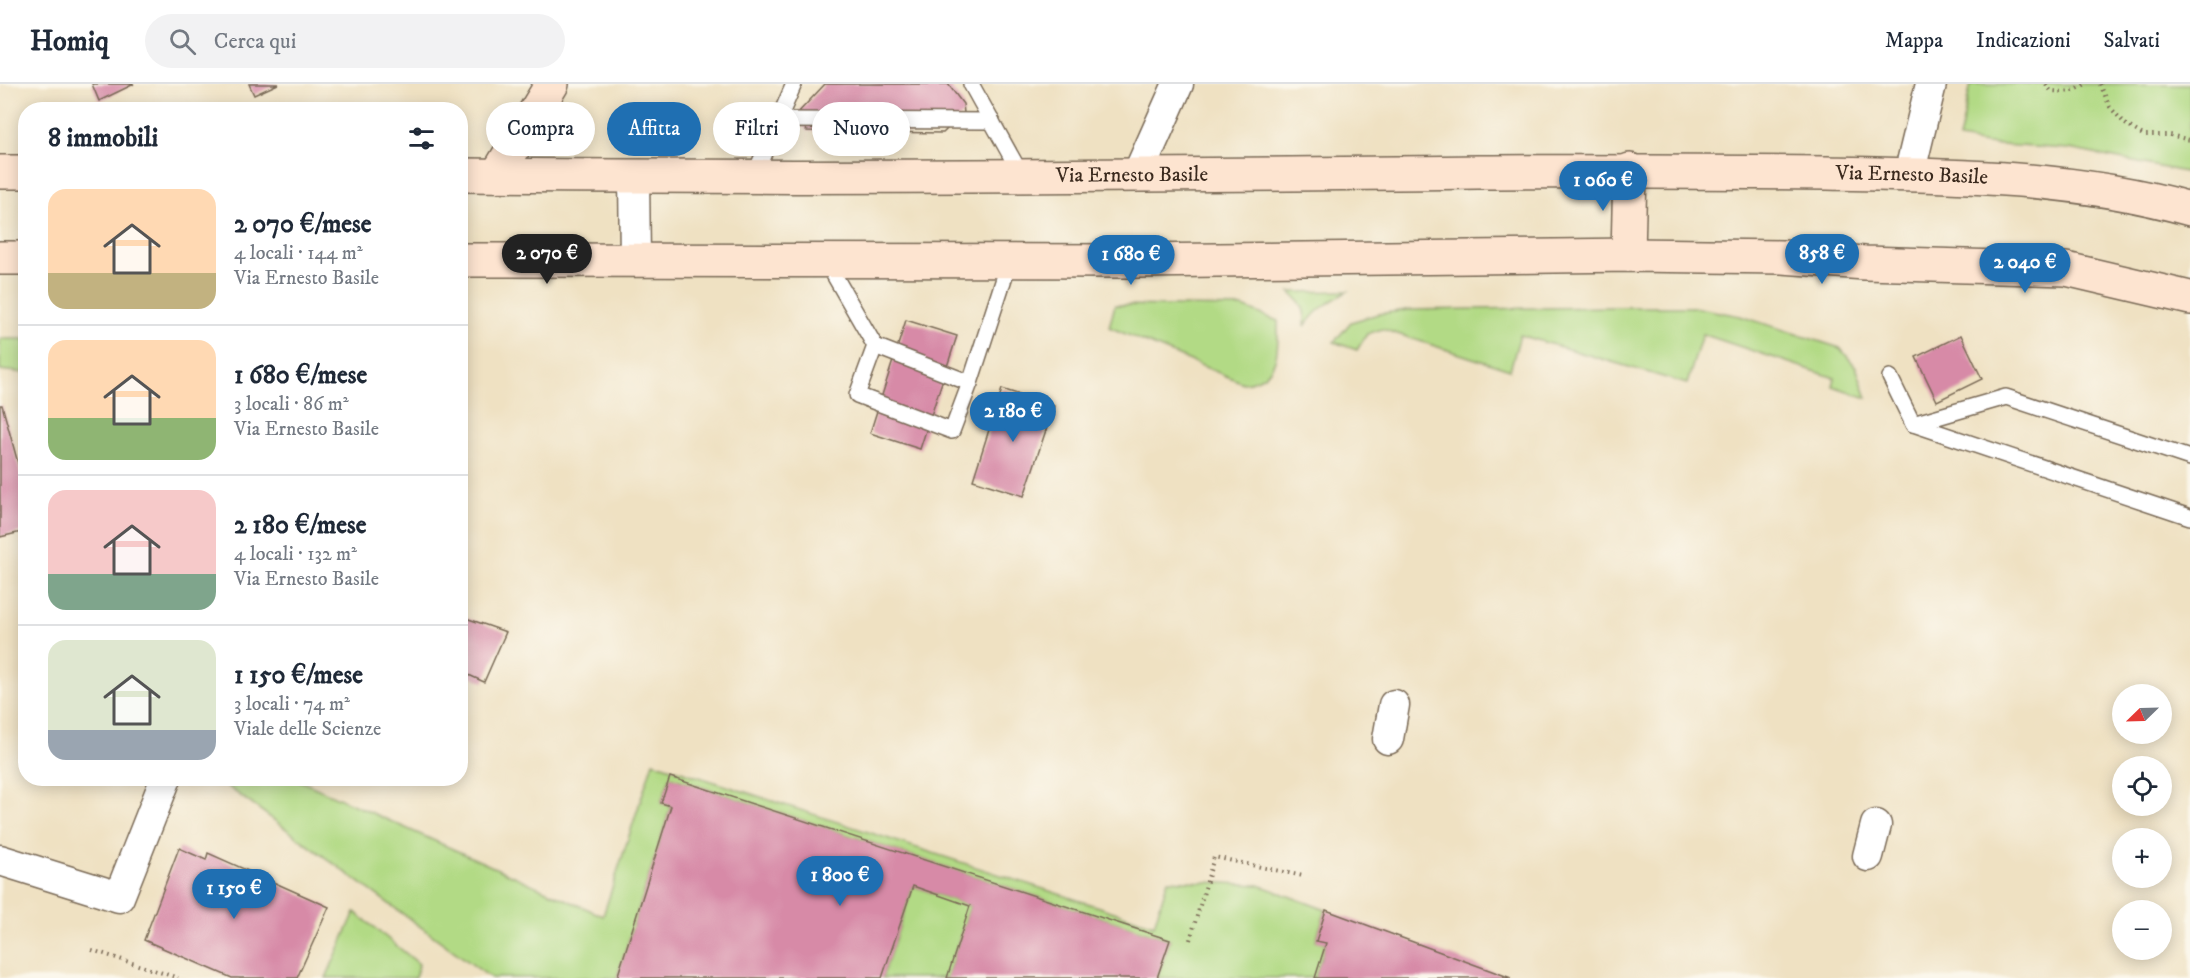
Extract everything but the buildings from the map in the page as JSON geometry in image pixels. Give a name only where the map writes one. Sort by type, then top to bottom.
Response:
[{"type":"main road","points":[[497,175],[552,84]]},
{"type":"main road","points":[[1628,255],[1630,170]]},
{"type":"main road","name":"Via Ernesto Basile","points":[[468,175],[1137,176],[1630,170],[1909,175],[2053,183],[2153,199],[2190,209]]},
{"type":"main road","points":[[0,172],[18,172]]},
{"type":"main road","points":[[468,260],[826,261],[1628,255],[1782,257],[1865,263],[2066,270],[2190,298]]},
{"type":"main road","points":[[0,258],[18,258]]},
{"type":"street","points":[[1137,176],[1178,84]]},
{"type":"street","points":[[1909,175],[1931,84]]},
{"type":"street","points":[[634,176],[634,260]]},
{"type":"street","points":[[1388,739],[1394,705]]},
{"type":"street","points":[[0,860],[119,897],[163,786]]},
{"type":"street","points":[[1868,856],[1876,825]]},
{"type":"lane","points":[[786,102],[794,84]]},
{"type":"lane","points":[[971,84],[1022,176]]},
{"type":"lane","points":[[800,120],[992,121]]},
{"type":"lane","points":[[754,176],[763,156]]},
{"type":"lane","points":[[875,346],[857,395],[952,431],[1010,260]]},
{"type":"lane","points":[[826,261],[875,346],[970,382]]},
{"type":"lane","points":[[1890,377],[1913,424],[2190,517]]},
{"type":"lane","points":[[1913,424],[2006,398],[2190,458]]},
{"type":"path","points":[[2046,84],[2051,91],[2067,93],[2085,84]]},
{"type":"path","points":[[2100,84],[2110,108],[2125,124],[2143,135],[2169,135],[2190,140]]},
{"type":"path","points":[[1191,940],[1214,857],[1303,876]]},
{"type":"path","points":[[92,950],[178,978]]},
{"type":"green space","points":[[1971,84],[2190,84],[2190,173],[2069,149],[1986,144],[1959,139]]},
{"type":"green space","points":[[1348,291],[1319,310],[1305,326],[1302,307],[1290,292]]},
{"type":"green space","points":[[1115,305],[1243,307],[1278,321],[1277,353],[1270,370],[1264,376],[1243,383],[1109,327]]},
{"type":"green space","points":[[1693,307],[1740,316],[1840,348],[1856,367],[1867,398],[1833,386],[1835,378],[1702,334],[1687,384],[1520,335],[1510,370],[1382,329],[1367,334],[1357,350],[1334,342],[1351,322],[1378,314],[1407,310]]},
{"type":"green space","points":[[0,339],[18,339],[18,372],[0,370]]},
{"type":"green space","points":[[653,762],[1154,925],[1168,880],[1259,885],[1326,910],[1316,940],[1326,943],[1315,978],[1157,978],[1170,940],[670,777],[661,803],[671,806],[617,978],[491,978],[227,786],[312,786],[603,916]]},
{"type":"green space","points":[[913,886],[970,906],[947,978],[882,978]]},
{"type":"green space","points":[[355,912],[419,964],[415,978],[326,978]]}]
